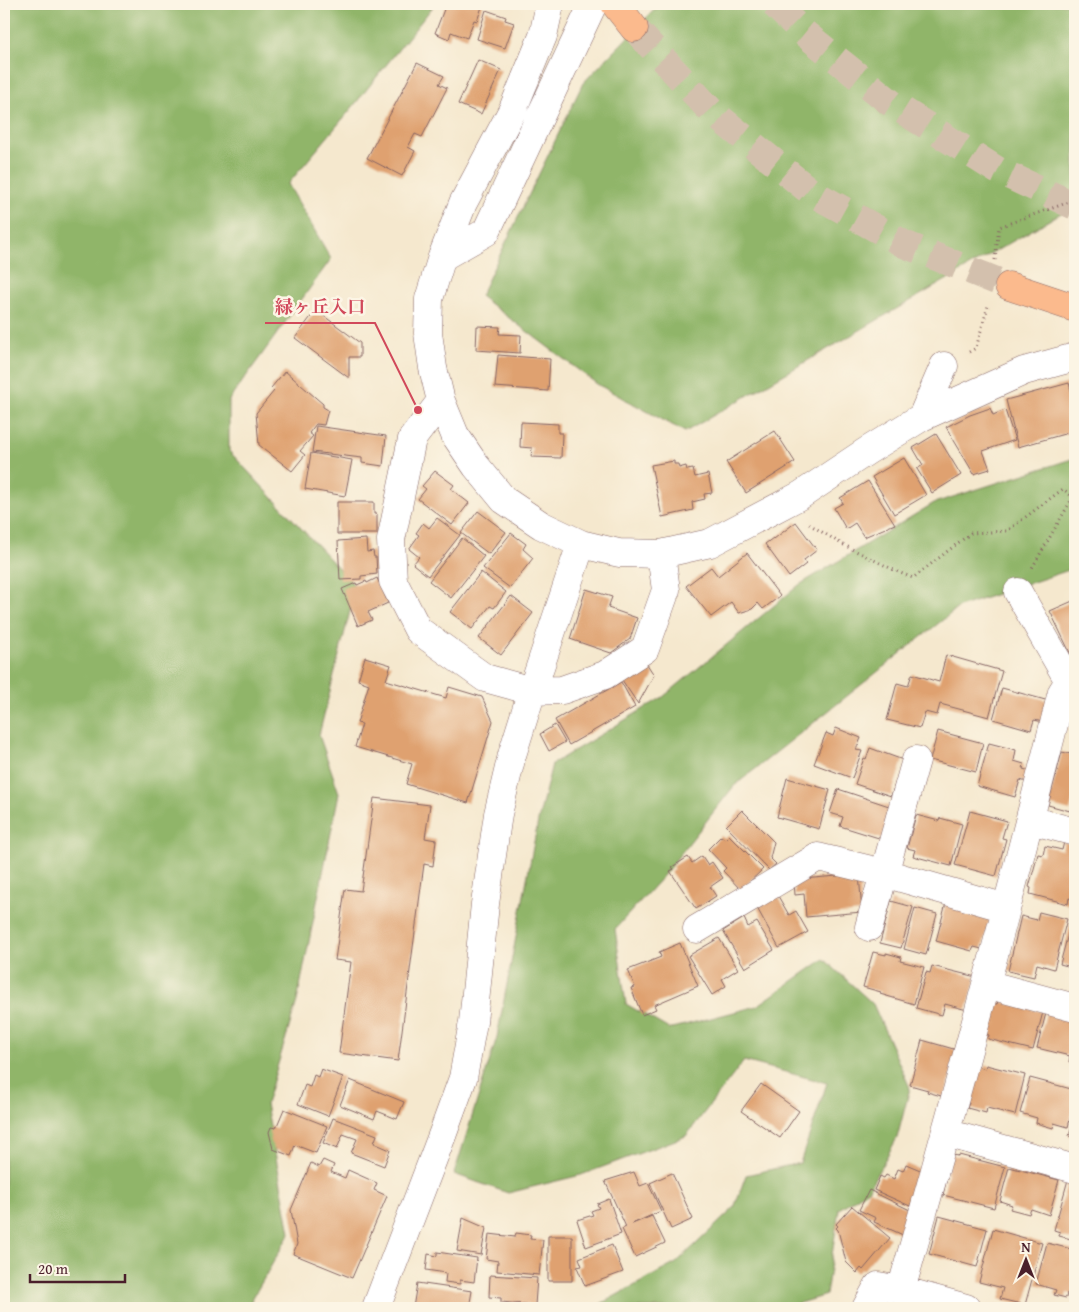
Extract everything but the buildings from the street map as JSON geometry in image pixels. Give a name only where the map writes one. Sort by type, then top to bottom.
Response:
[{"type":"main road","points":[[600,4],[634,28]]},
{"type":"main road","points":[[1008,286],[1075,308]]},
{"type":"street","points":[[550,4],[542,36],[513,109],[463,203],[442,256],[429,299],[428,333],[433,368],[441,401],[455,435],[476,466],[504,500],[541,525],[582,544],[620,553],[660,554],[710,543],[801,495],[922,417],[1024,371],[1075,357]]},
{"type":"street","points":[[442,256],[486,232],[600,4]]},
{"type":"street","points":[[922,417],[944,366]]},
{"type":"street","points":[[441,401],[412,440],[391,540],[392,581],[418,630],[485,678],[532,690],[562,690],[605,675],[644,649],[666,590],[660,554]]},
{"type":"street","points":[[376,1308],[463,1078],[473,1022],[485,904],[498,814],[512,755],[532,690],[582,544]]},
{"type":"street","points":[[901,1290],[946,1133],[1030,820],[1062,692],[1072,680],[1018,592]]},
{"type":"street","points":[[869,927],[916,760]]},
{"type":"street","points":[[1030,820],[1075,832]]},
{"type":"street","points":[[697,929],[818,857],[1006,908]]},
{"type":"street","points":[[986,984],[1075,1008]]},
{"type":"street","points":[[946,1133],[1075,1169]]},
{"type":"street","points":[[866,1308],[878,1286],[901,1290],[966,1308]]},
{"type":"path","points":[[999,227],[1075,200]]},
{"type":"path","points":[[783,503],[796,516],[840,543],[913,578],[971,533],[1007,531],[1062,489],[1073,497],[1018,592]]},
{"type":"green space","points":[[4,4],[435,4],[288,184],[331,259],[229,400],[229,451],[356,587],[319,735],[339,793],[297,1001],[266,1104],[290,1233],[247,1308],[4,1308]]},
{"type":"green space","points":[[660,4],[1075,4],[1075,205],[685,432],[597,384],[480,296],[583,83]]},
{"type":"green space","points":[[1075,458],[1075,568],[959,607],[734,786],[663,876],[615,929],[626,1004],[669,1029],[757,1006],[824,959],[873,1004],[910,1088],[897,1138],[868,1190],[839,1209],[826,1295],[783,1308],[593,1308],[676,1263],[734,1208],[746,1175],[800,1163],[827,1083],[744,1061],[686,1136],[581,1175],[508,1193],[454,1174],[497,1037],[538,821],[552,764],[663,697],[799,585],[934,503]]},
{"type":"tunnel","points":[[774,4],[803,32],[891,103],[997,170],[1075,206]]},
{"type":"tunnel","points":[[634,28],[712,112],[811,192],[904,244],[1009,286]]},
{"type":"place","name":"緑ヶ丘入口","points":[[418,410]]}]
